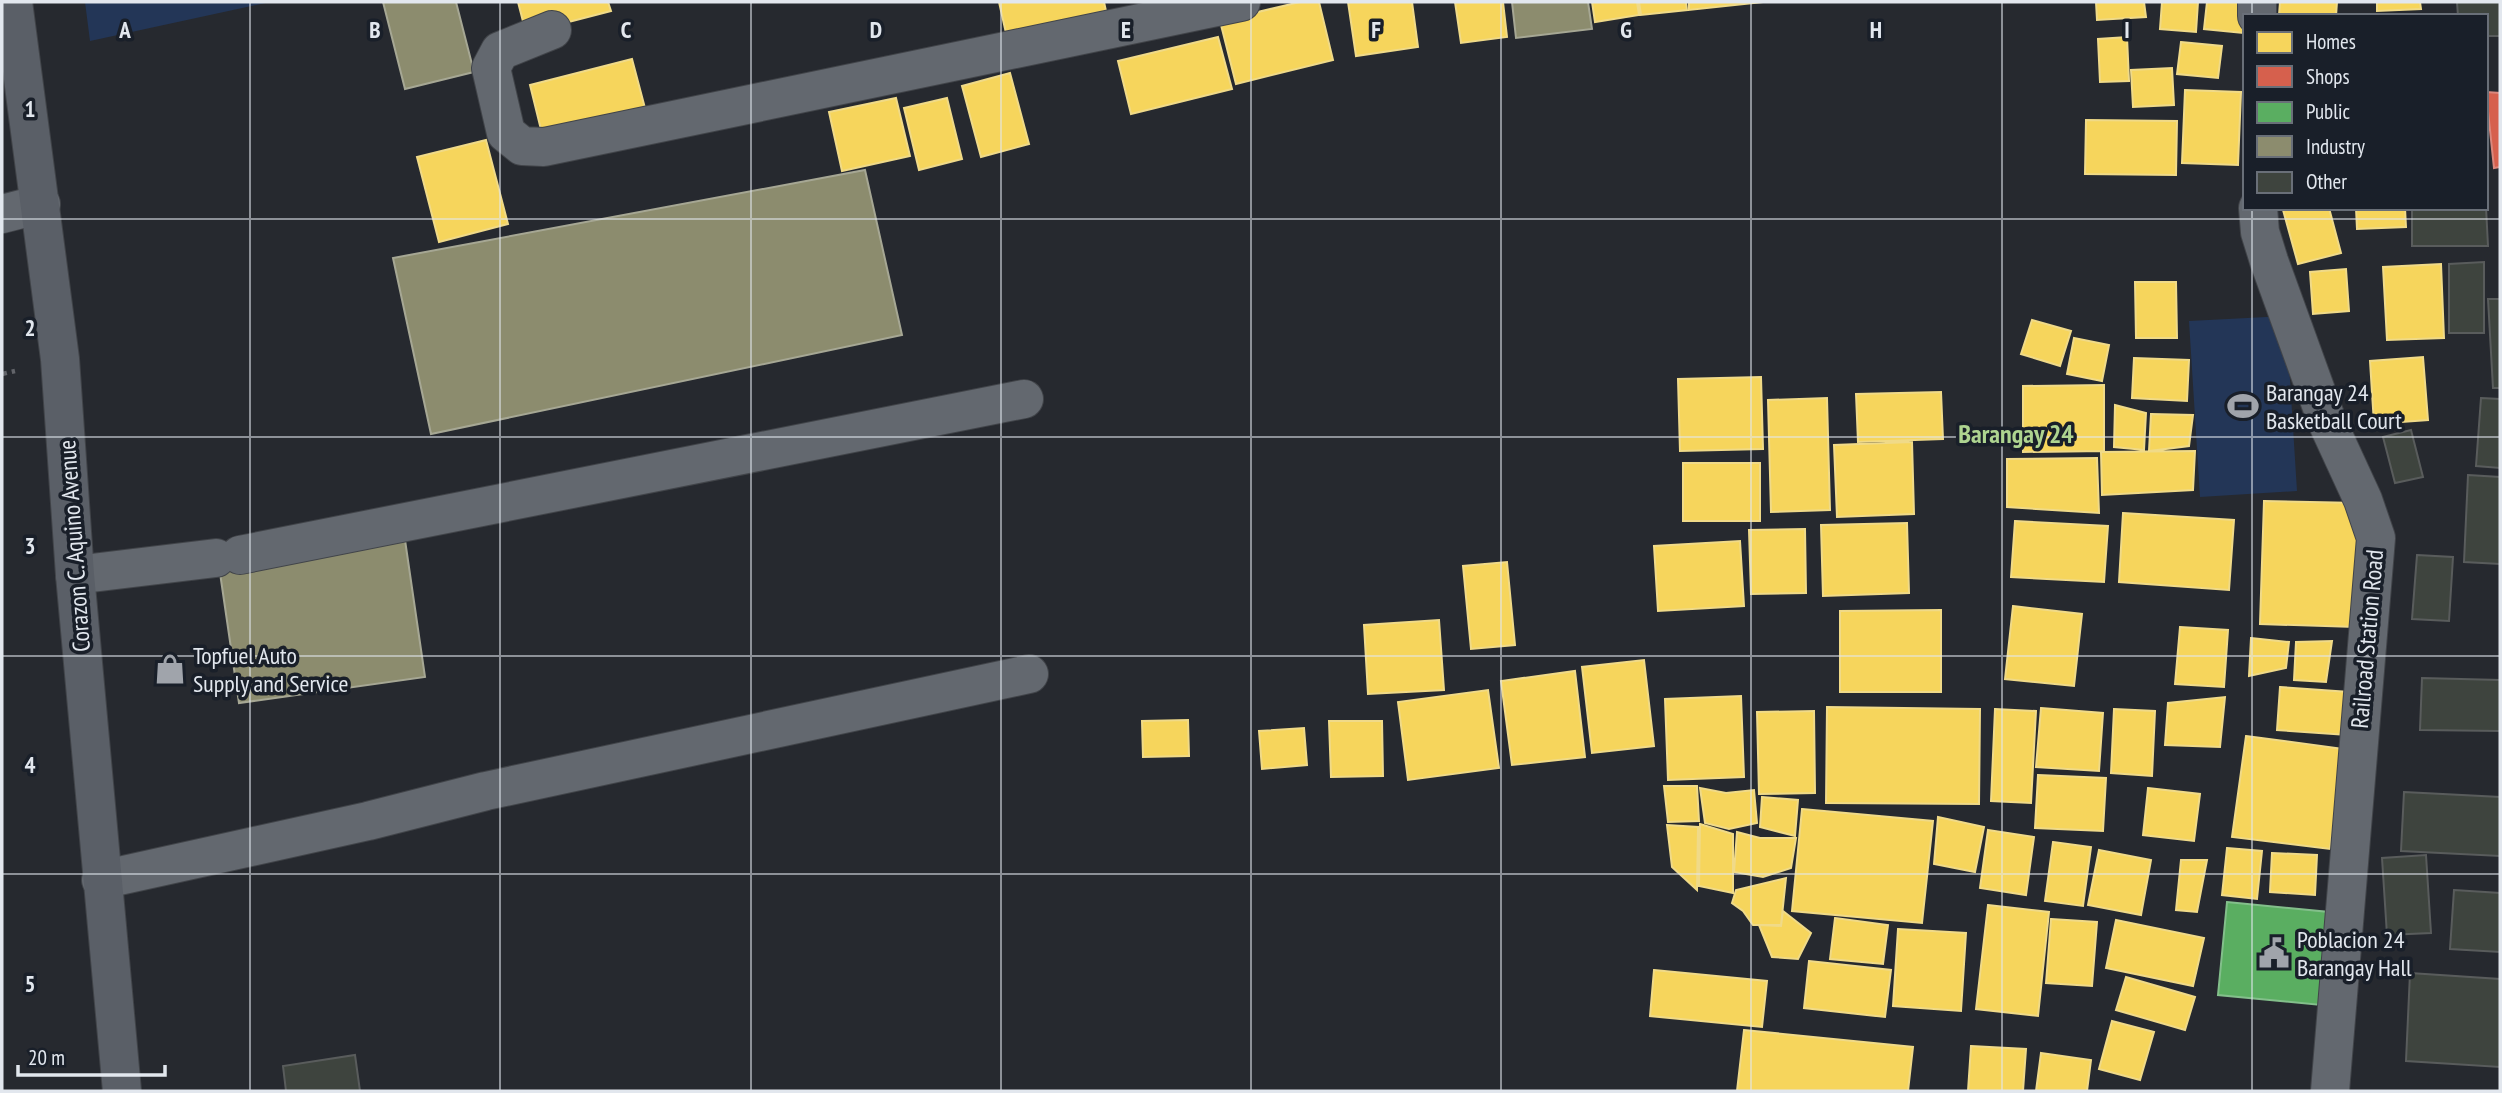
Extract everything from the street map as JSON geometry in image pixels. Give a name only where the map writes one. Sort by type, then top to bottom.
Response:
[{"type":"main road","name":"Corazon C. Aquino Avenue","points":[[13,2],[60,359],[75,575],[122,1091]]},
{"type":"street","points":[[552,30],[500,51],[491,68],[506,133],[522,146],[544,147],[1241,2]]},
{"type":"street","points":[[2,214],[41,204]]},
{"type":"street","name":"Railroad Station Road","points":[[2258,210],[2260,232],[2269,261],[2328,424],[2364,500],[2376,538],[2330,1091]]},
{"type":"street","points":[[75,575],[228,556],[1024,399]]},
{"type":"street","points":[[101,880],[354,824],[486,791],[1029,674]]},
{"type":"shaded area","points":[[85,2],[270,2],[90,41]]},
{"type":"shaded area","name":"Barangay 24 Basketball Court","points":[[2286,316],[2297,491],[2200,497],[2189,321]]},
{"type":"building: Homes","points":[[518,2],[608,2],[611,11],[526,33]]},
{"type":"building: Homes","points":[[999,2],[1104,2],[1106,11],[1006,33]]},
{"type":"building: Homes","points":[[1300,2],[1319,2],[1333,60],[1236,84],[1220,21]]},
{"type":"building: Homes","points":[[1348,2],[1412,2],[1418,47],[1356,56]]},
{"type":"building: Homes","points":[[1455,2],[1503,2],[1507,37],[1461,43]]},
{"type":"building: Homes","points":[[1592,2],[1637,2],[1639,15],[1595,22]]},
{"type":"building: Homes","points":[[1639,2],[1686,2],[1687,10],[1641,15]]},
{"type":"building: Homes","points":[[1689,2],[1763,2],[1689,10]]},
{"type":"building: Homes","points":[[2096,2],[2144,2],[2146,17],[2097,20]]},
{"type":"building: Homes","points":[[2162,2],[2198,2],[2196,32],[2160,29]]},
{"type":"building: Homes","points":[[2207,2],[2247,2],[2245,14],[2243,14],[2243,33],[2204,29]]},
{"type":"building: Homes","points":[[2280,2],[2337,2],[2336,14],[2279,14]]},
{"type":"building: Homes","points":[[2377,2],[2420,2],[2421,9],[2377,11]]},
{"type":"building: Homes","points":[[1218,37],[1232,89],[1131,114],[1118,61]]},
{"type":"building: Homes","points":[[2127,37],[2129,81],[2100,82],[2098,39]]},
{"type":"building: Homes","points":[[2181,42],[2222,46],[2218,78],[2177,74]]},
{"type":"building: Homes","points":[[632,59],[650,127],[547,154],[530,85]]},
{"type":"building: Homes","points":[[2172,68],[2174,105],[2133,107],[2131,70]]},
{"type":"building: Homes","points":[[1010,73],[1029,144],[981,157],[962,86]]},
{"type":"building: Homes","points":[[2185,90],[2241,92],[2238,165],[2182,163]]},
{"type":"building: Homes","points":[[896,98],[910,156],[842,171],[829,112]]},
{"type":"building: Homes","points":[[947,98],[962,159],[919,170],[904,108]]},
{"type":"building: Homes","points":[[2086,120],[2177,121],[2176,175],[2085,174]]},
{"type":"building: Homes","points":[[486,140],[508,224],[439,242],[417,157]]},
{"type":"building: Homes","points":[[2283,210],[2330,210],[2341,253],[2298,264]]},
{"type":"building: Homes","points":[[2356,210],[2405,210],[2406,227],[2357,229]]},
{"type":"building: Homes","points":[[2441,264],[2444,338],[2387,340],[2383,267]]},
{"type":"building: Homes","points":[[2346,269],[2349,311],[2313,314],[2310,272]]},
{"type":"building: Homes","points":[[2135,282],[2176,282],[2177,338],[2136,338]]},
{"type":"building: Homes","points":[[2032,320],[2071,331],[2060,366],[2021,354]]},
{"type":"building: Homes","points":[[2074,338],[2109,345],[2102,381],[2067,374]]},
{"type":"building: Homes","points":[[2423,357],[2428,420],[2374,424],[2370,361]]},
{"type":"building: Homes","points":[[2134,358],[2189,360],[2187,401],[2132,398]]},
{"type":"building: Homes","points":[[1761,377],[1763,449],[1680,451],[1678,379]]},
{"type":"building: Homes","points":[[2104,385],[2104,451],[2023,452],[2023,386]]},
{"type":"building: Homes","points":[[1941,392],[1943,439],[1858,442],[1856,394]]},
{"type":"building: Homes","points":[[1827,398],[1830,510],[1771,512],[1768,400]]},
{"type":"building: Homes","points":[[2115,405],[2146,413],[2144,450],[2114,447]]},
{"type":"building: Homes","points":[[2151,414],[2193,415],[2189,446],[2149,451]]},
{"type":"building: Homes","points":[[1912,442],[1914,514],[1837,517],[1834,445]]},
{"type":"building: Homes","points":[[2195,451],[2193,490],[2102,495],[2101,452]]},
{"type":"building: Homes","points":[[2097,458],[2099,513],[2007,507],[2007,459]]},
{"type":"building: Homes","points":[[1683,463],[1760,463],[1760,521],[1683,521]]},
{"type":"building: Homes","points":[[2264,501],[2359,503],[2355,627],[2260,624]]},
{"type":"building: Homes","points":[[2123,513],[2234,520],[2229,590],[2119,582]]},
{"type":"building: Homes","points":[[2015,521],[2108,526],[2104,582],[2011,577]]},
{"type":"building: Homes","points":[[1907,523],[1909,593],[1823,596],[1821,525]]},
{"type":"building: Homes","points":[[1805,529],[1806,593],[1751,594],[1749,530]]},
{"type":"building: Homes","points":[[1740,541],[1744,606],[1658,611],[1654,546]]},
{"type":"building: Homes","points":[[1507,562],[1515,645],[1471,649],[1463,566]]},
{"type":"building: Homes","points":[[2013,606],[2082,614],[2074,686],[2005,679]]},
{"type":"building: Homes","points":[[1941,610],[1941,692],[1840,692],[1840,611]]},
{"type":"building: Homes","points":[[1439,620],[1444,690],[1368,694],[1364,625]]},
{"type":"building: Homes","points":[[2180,627],[2228,630],[2224,687],[2175,684]]},
{"type":"building: Homes","points":[[2251,638],[2289,642],[2286,668],[2249,676]]},
{"type":"building: Homes","points":[[2332,641],[2326,682],[2294,680],[2296,642]]},
{"type":"building: Homes","points":[[1644,660],[1654,746],[1592,753],[1582,667]]},
{"type":"building: Homes","points":[[1575,671],[1585,757],[1512,765],[1501,681]]},
{"type":"building: Homes","points":[[2280,687],[2349,692],[2347,735],[2277,730]]},
{"type":"building: Homes","points":[[1488,690],[1499,768],[1408,780],[1398,702]]},
{"type":"building: Homes","points":[[1741,696],[1744,777],[1668,780],[1665,699]]},
{"type":"building: Homes","points":[[2225,697],[2220,747],[2165,745],[2168,703]]},
{"type":"building: Homes","points":[[1827,707],[1980,709],[1979,804],[1826,803]]},
{"type":"building: Homes","points":[[2041,708],[2103,713],[2099,771],[2036,767]]},
{"type":"building: Homes","points":[[1995,709],[2036,711],[2031,803],[1991,801]]},
{"type":"building: Homes","points":[[2114,709],[2155,711],[2152,776],[2111,773]]},
{"type":"building: Homes","points":[[1814,711],[1815,793],[1759,794],[1757,712]]},
{"type":"building: Homes","points":[[1188,720],[1189,756],[1143,757],[1142,721]]},
{"type":"building: Homes","points":[[1329,721],[1382,721],[1383,776],[1331,777]]},
{"type":"building: Homes","points":[[1304,728],[1307,765],[1262,769],[1259,731]]},
{"type":"building: Homes","points":[[2246,736],[2344,749],[2330,849],[2232,837]]},
{"type":"building: Homes","points":[[2038,775],[2106,778],[2103,831],[2035,828]]},
{"type":"building: Homes","points":[[1664,786],[1697,786],[1699,821],[1668,822]]},
{"type":"building: Homes","points":[[1700,788],[1726,793],[1754,790],[1757,823],[1729,829],[1705,823]]},
{"type":"building: Homes","points":[[2148,788],[2200,794],[2194,841],[2143,835]]},
{"type":"building: Homes","points":[[1762,797],[1798,800],[1795,836],[1760,827]]},
{"type":"building: Homes","points":[[1802,809],[1933,821],[1922,923],[1792,911]]},
{"type":"building: Homes","points":[[1938,817],[1984,827],[1975,872],[1934,864]]},
{"type":"building: Homes","points":[[1700,824],[1733,834],[1733,893],[1699,886]]},
{"type":"building: Homes","points":[[1667,825],[1698,827],[1697,890],[1672,867]]},
{"type":"building: Homes","points":[[1988,830],[2034,837],[2026,895],[1980,888]]},
{"type":"building: Homes","points":[[1737,832],[1760,838],[1796,838],[1791,868],[1763,877],[1734,872]]},
{"type":"building: Homes","points":[[2053,842],[2091,847],[2083,906],[2045,901]]},
{"type":"building: Homes","points":[[2227,848],[2262,851],[2257,899],[2222,895]]},
{"type":"building: Homes","points":[[2099,850],[2151,860],[2141,915],[2088,905]]},
{"type":"building: Homes","points":[[2272,853],[2317,855],[2315,895],[2270,892]]},
{"type":"building: Homes","points":[[2181,860],[2207,860],[2197,912],[2176,910]]},
{"type":"building: Homes","points":[[1786,878],[1781,925],[1753,925],[1743,911],[1732,903],[1736,890]]},
{"type":"building: Homes","points":[[1988,905],[2049,912],[2038,1016],[1976,1009]]},
{"type":"building: Homes","points":[[1783,911],[1811,933],[1798,959],[1772,957],[1759,925],[1781,926]]},
{"type":"building: Homes","points":[[1835,918],[1888,925],[1883,964],[1830,959]]},
{"type":"building: Homes","points":[[2051,919],[2097,922],[2092,986],[2046,983]]},
{"type":"building: Homes","points":[[2116,920],[2204,938],[2193,986],[2106,968]]},
{"type":"building: Homes","points":[[1898,929],[1966,933],[1961,1011],[1893,1006]]},
{"type":"building: Homes","points":[[1809,961],[1891,970],[1885,1017],[1804,1008]]},
{"type":"building: Homes","points":[[1654,970],[1767,981],[1762,1027],[1650,1016]]},
{"type":"building: Homes","points":[[2126,977],[2195,997],[2185,1030],[2116,1010]]},
{"type":"building: Homes","points":[[2112,1021],[2154,1032],[2140,1080],[2099,1069]]},
{"type":"building: Homes","points":[[1744,1030],[1913,1047],[1908,1091],[1737,1091]]},
{"type":"building: Homes","points":[[1971,1046],[2026,1049],[2023,1091],[1968,1091]]},
{"type":"building: Homes","points":[[2041,1053],[2091,1060],[2087,1091],[2036,1091]]},
{"type":"building: Shops","points":[[2488,92],[2500,93],[2500,167],[2494,168]]},
{"type":"building: Public","name":"Poblacion 24 Barangay Hall","points":[[2227,902],[2329,912],[2321,1005],[2218,995]]},
{"type":"building: Industry","points":[[383,2],[456,2],[474,72],[405,89]]},
{"type":"building: Industry","points":[[1512,2],[1588,2],[1592,29],[1516,38]]},
{"type":"building: Industry","points":[[865,170],[902,335],[431,434],[393,258]]},
{"type":"building: Industry","points":[[405,540],[425,677],[239,703],[219,566]]},
{"type":"building: Other","points":[[2457,2],[2500,2],[2500,36],[2488,36],[2488,14],[2458,14]]},
{"type":"building: Other","points":[[2412,210],[2486,210],[2488,246],[2412,246]]},
{"type":"building: Other","points":[[2484,262],[2484,333],[2449,333],[2449,264]]},
{"type":"building: Other","points":[[2488,299],[2500,299],[2500,388],[2493,388]]},
{"type":"building: Other","points":[[2481,398],[2500,399],[2500,468],[2476,466]]},
{"type":"building: Other","points":[[2411,430],[2423,477],[2395,483],[2383,437]]},
{"type":"building: Other","points":[[2468,475],[2500,477],[2500,564],[2464,562]]},
{"type":"building: Other","points":[[2417,555],[2453,557],[2449,621],[2412,619]]},
{"type":"building: Other","points":[[2422,678],[2500,680],[2500,731],[2420,730]]},
{"type":"building: Other","points":[[2404,792],[2500,797],[2500,856],[2401,851]]},
{"type":"building: Other","points":[[2426,855],[2431,933],[2387,935],[2382,858]]},
{"type":"building: Other","points":[[2454,890],[2500,893],[2500,952],[2450,949]]},
{"type":"building: Other","points":[[2410,973],[2500,979],[2500,1067],[2406,1061]]},
{"type":"building: Other","points":[[355,1055],[360,1091],[286,1091],[283,1066]]},
{"type":"place","name":"Barangay 24 Basketball Court","points":[[2243,406]]},
{"type":"place","name":"Topfuel Auto Supply and Service","points":[[170,669]]},
{"type":"place","name":"Poblacion 24 Barangay Hall","points":[[2274,953]]},
{"type":"district","name":"Barangay 24","points":[[2016,433]]}]
